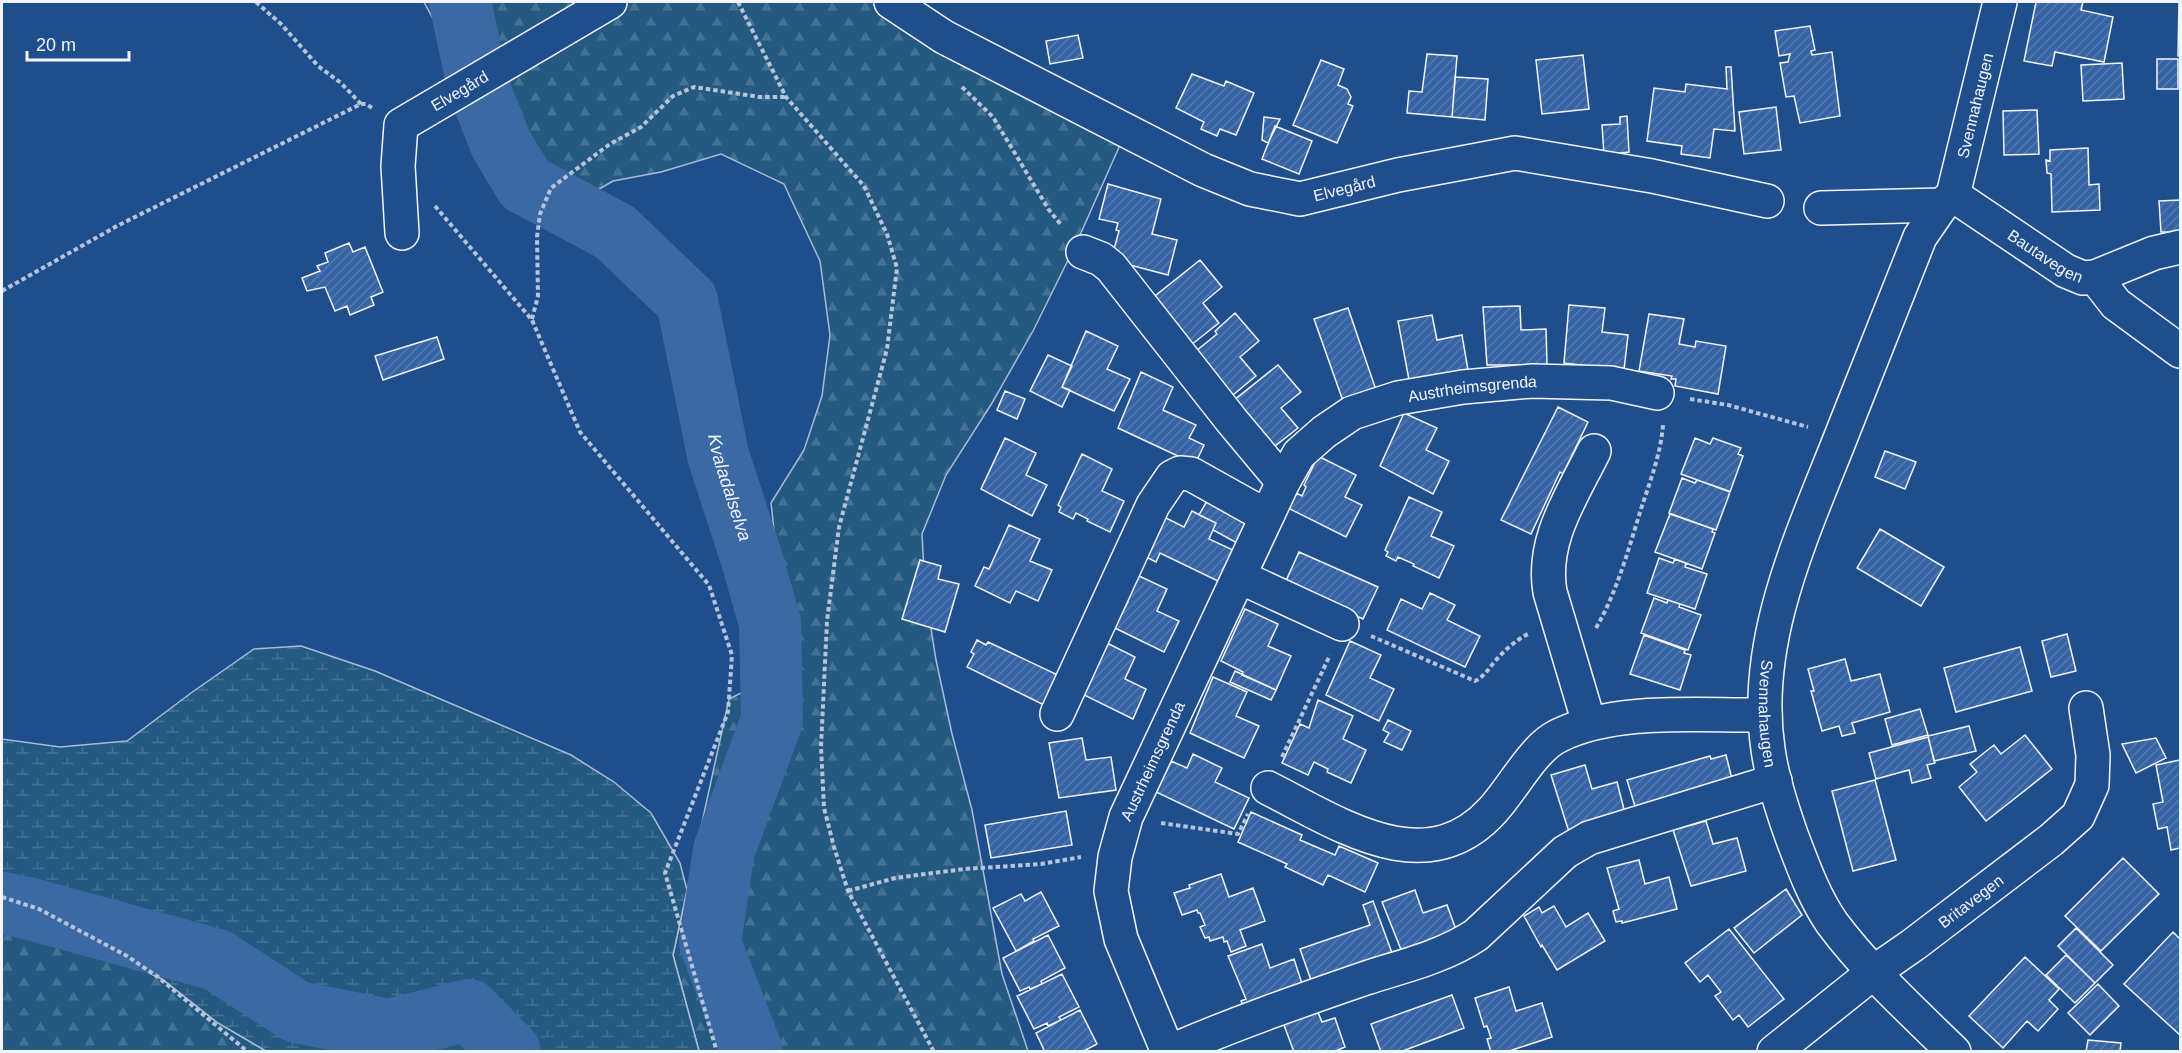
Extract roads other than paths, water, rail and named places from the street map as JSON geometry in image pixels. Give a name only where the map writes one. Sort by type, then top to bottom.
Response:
[{"type":"street","name":"Elvegård","points":[[402,233],[398,166],[400,125],[610,2]]},
{"type":"street","name":"Elvegård","points":[[891,2],[944,37],[1203,170],[1250,189],[1299,199],[1398,175],[1515,153],[1631,172],[1767,201]]},
{"type":"street","name":"Svennahaugen","points":[[1953,1052],[1874,972],[1832,922],[1807,876],[1785,819],[1768,749],[1765,715],[1771,646],[1783,588],[1920,237],[1948,200],[2000,2]]},
{"type":"street","points":[[1821,208],[1948,200]]},
{"type":"street","name":"Bautavegen","points":[[1948,200],[2066,271],[2083,278],[2096,277],[2154,253],[2181,247]]},
{"type":"street","points":[[1083,252],[1101,259],[1111,267],[1283,482]]},
{"type":"street","points":[[2096,277],[2116,304],[2181,351]]},
{"type":"street","name":"Austrheimsgrenda","points":[[1168,1052],[1121,939],[1111,891],[1115,857],[1126,817],[1283,482],[1299,454],[1324,432],[1352,413],[1398,398],[1463,387],[1532,381],[1611,383],[1657,393]]},
{"type":"street","points":[[1588,723],[1547,575],[1552,537],[1594,451]]},
{"type":"street","points":[[1057,714],[1153,505],[1172,477],[1180,473],[1191,474],[1250,507],[1268,514]]},
{"type":"street","points":[[1240,577],[1342,624]]},
{"type":"street","name":"Britavegen","points":[[1774,1052],[1874,972],[1923,938],[2051,840],[2078,816],[2092,785],[2093,755],[2085,708]]},
{"type":"street","points":[[1268,788],[1364,836],[1416,846],[1443,843],[1466,832],[1492,812],[1535,756],[1555,737],[1588,723],[1643,716],[1765,715]]},
{"type":"street","points":[[1168,1052],[1237,1022],[1420,962],[1459,946],[1476,935],[1565,852],[1589,838],[1775,781]]},
{"type":"waterway","name":"Kvaladalselva","points":[[460,2],[478,86],[501,144],[525,184],[615,232],[687,301],[718,455],[770,623],[772,720],[724,850],[710,943],[752,1052]]},
{"type":"waterway","points":[[2,903],[217,960],[297,1012],[388,1030],[469,1010],[510,1052]]}]
